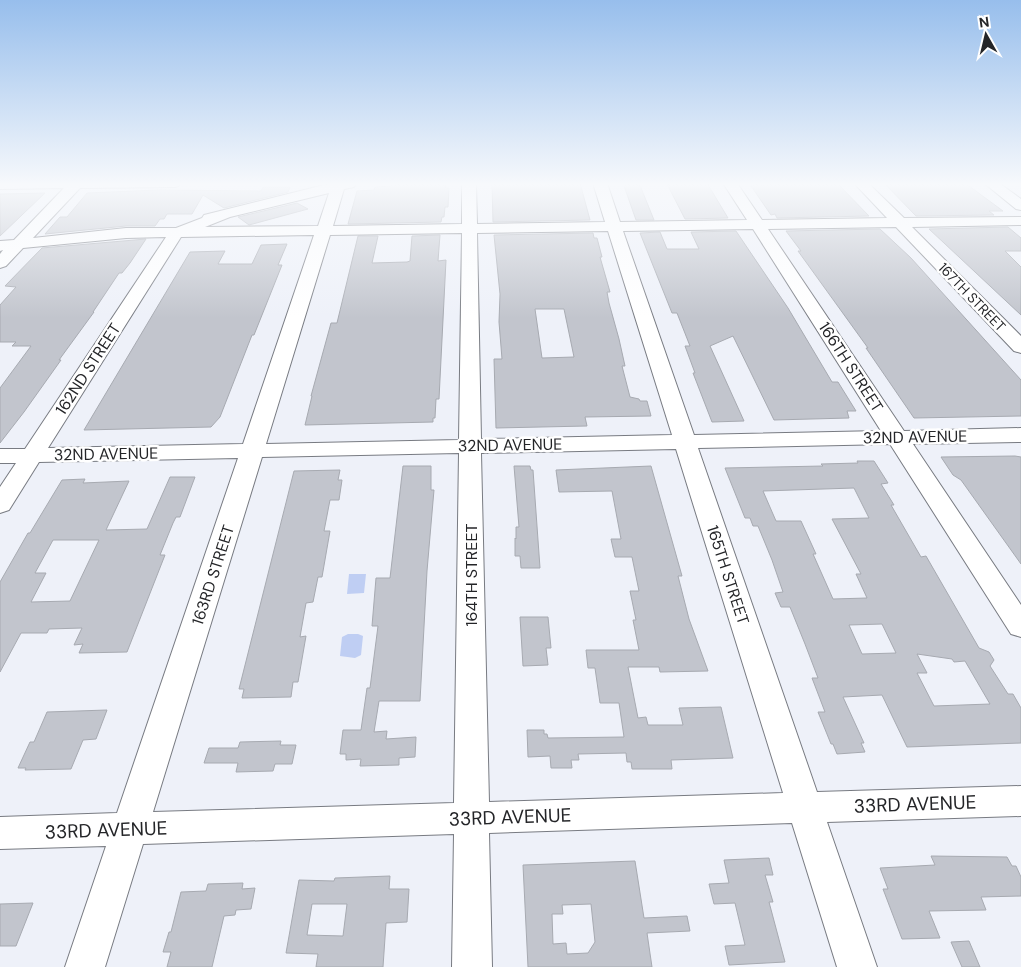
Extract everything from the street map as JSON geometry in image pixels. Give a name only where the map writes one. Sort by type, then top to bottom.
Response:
[{"type":"street","points":[[0,263],[34,228]]},
{"type":"street","points":[[0,246],[126,233],[153,228]]},
{"type":"street","points":[[176,233],[189,228]]},
{"type":"street","name":"163RD STREET","points":[[85,967],[324,228]]},
{"type":"street","points":[[126,233],[532,228]]},
{"type":"street","name":"165TH STREET","points":[[614,228],[857,967]]},
{"type":"street","name":"166TH STREET","points":[[759,228],[1021,628]]},
{"type":"street","name":"167TH STREET","points":[[905,228],[1021,347]]},
{"type":"street","name":"164TH STREET","points":[[469,229],[472,967]]},
{"type":"street","name":"162ND STREET","points":[[0,505],[176,233]]},
{"type":"street","name":"32ND AVENUE","points":[[0,456],[1021,435]]},
{"type":"street","name":"33RD AVENUE","points":[[0,833],[1021,801]]},
{"type":"water","points":[[349,574],[366,574],[364,593],[347,594]]},
{"type":"water","points":[[348,634],[363,636],[361,655],[355,658],[340,656],[342,637]]},
{"type":"building","points":[[0,228],[8,228],[0,236]]},
{"type":"building","points":[[50,228],[104,228],[45,234]]},
{"type":"building","points":[[1009,228],[1021,238],[1021,251],[1005,251],[1021,267],[1021,315],[929,229]]},
{"type":"building","points":[[880,229],[911,258],[1021,380],[1021,416],[914,418],[866,348],[868,348],[798,251],[801,251],[786,231]]},
{"type":"building","points":[[736,231],[788,308],[832,382],[838,382],[856,411],[847,411],[849,418],[774,420],[733,336],[710,346],[744,421],[712,422],[693,373],[695,373],[685,346],[690,346],[677,313],[672,313],[640,233],[660,232],[667,249],[699,249],[691,232]]},
{"type":"building","points":[[593,233],[594,238],[597,238],[602,257],[600,257],[610,292],[607,292],[609,303],[619,339],[625,366],[622,366],[630,397],[640,401],[647,401],[651,416],[585,417],[587,426],[496,428],[494,359],[502,359],[499,322],[500,294],[494,235]],"holes":[[[535,309],[564,309],[574,357],[542,358]]]},
{"type":"building","points":[[440,235],[438,261],[446,260],[439,399],[436,399],[433,422],[305,425],[331,323],[337,323],[358,236],[378,236],[372,263],[410,261],[412,236]]},
{"type":"building","points":[[146,239],[130,263],[122,273],[119,273],[94,312],[59,360],[61,360],[0,443],[0,388],[31,346],[12,346],[16,342],[0,342],[0,305],[16,287],[5,286],[42,248]]},
{"type":"building","points":[[287,244],[278,265],[282,265],[220,417],[211,427],[84,430],[190,252],[225,251],[218,264],[252,264],[261,245]]},
{"type":"building","points":[[941,457],[1021,457],[1021,564],[961,480],[953,475]]},
{"type":"building","points":[[857,461],[874,461],[888,483],[881,484],[894,505],[891,505],[921,557],[926,556],[979,648],[989,652],[994,660],[990,666],[1008,694],[1013,694],[1021,708],[1021,743],[907,747],[882,695],[843,697],[864,743],[861,743],[865,752],[837,754],[833,744],[831,744],[818,712],[825,712],[812,678],[818,678],[805,644],[790,607],[781,607],[775,593],[783,592],[772,560],[758,526],[753,526],[750,518],[745,518],[725,468],[823,466],[821,464],[858,463]],"holes":[[[854,488],[869,518],[832,519],[861,574],[856,574],[867,598],[833,599],[801,521],[776,521],[763,491]],[[882,624],[896,653],[862,654],[849,625]],[[917,654],[952,659],[954,662],[965,661],[990,704],[934,706],[917,673],[927,673]]]},
{"type":"building","points":[[403,466],[431,466],[431,490],[434,490],[427,571],[420,701],[379,701],[374,732],[387,731],[386,739],[416,737],[415,757],[399,758],[399,765],[360,766],[361,759],[346,760],[346,754],[340,754],[343,730],[361,730],[367,688],[370,688],[378,626],[372,626],[376,578],[390,578]]},
{"type":"building","points":[[514,466],[530,466],[531,470],[533,470],[540,568],[521,568],[520,556],[515,556],[516,527],[519,527]]},
{"type":"building","points":[[651,466],[682,576],[678,576],[689,619],[708,671],[660,672],[659,667],[628,667],[638,718],[646,717],[648,725],[683,725],[679,708],[721,707],[733,758],[671,760],[672,769],[632,769],[631,762],[627,762],[626,753],[578,754],[579,760],[571,760],[572,768],[551,768],[550,756],[528,757],[527,730],[544,730],[544,734],[547,734],[548,738],[624,737],[619,703],[600,703],[595,668],[588,668],[586,650],[639,650],[633,620],[636,620],[630,591],[639,591],[632,557],[615,557],[611,539],[621,539],[612,491],[559,492],[556,470]]},
{"type":"building","points":[[340,470],[338,480],[342,480],[339,500],[330,500],[324,531],[330,531],[322,577],[318,577],[313,602],[306,603],[300,637],[306,636],[298,682],[293,682],[291,697],[242,698],[244,689],[239,689],[294,471]]},
{"type":"building","points":[[170,477],[195,477],[180,517],[176,517],[160,555],[165,555],[127,652],[79,653],[83,644],[74,645],[82,628],[49,629],[47,633],[21,633],[0,672],[0,582],[28,533],[30,533],[62,480],[85,479],[83,483],[129,481],[106,530],[147,529]],"holes":[[[53,540],[99,540],[70,601],[31,602],[46,573],[35,573]]]},
{"type":"building","points":[[520,617],[548,617],[551,648],[546,648],[548,665],[523,666]]},
{"type":"building","points":[[107,710],[96,739],[83,740],[71,769],[25,770],[26,768],[18,768],[30,742],[34,742],[47,712]]},
{"type":"building","points":[[281,741],[280,745],[296,745],[292,764],[275,764],[273,771],[236,772],[238,763],[204,763],[209,748],[238,748],[240,742]]},
{"type":"building","points":[[931,856],[1007,857],[1012,866],[1016,866],[1021,877],[1021,896],[981,897],[986,910],[929,911],[940,938],[902,939],[883,889],[888,889],[880,868],[935,865]]},
{"type":"building","points":[[769,858],[773,875],[765,875],[773,902],[769,902],[785,962],[729,965],[725,946],[745,945],[735,903],[714,904],[709,884],[729,883],[724,860]]},
{"type":"building","points":[[635,861],[644,918],[687,916],[690,931],[647,933],[652,967],[528,967],[523,865]],"holes":[[[591,904],[595,942],[588,953],[567,954],[566,943],[553,944],[552,914],[563,914],[562,905]]]},
{"type":"building","points":[[390,876],[389,889],[409,889],[407,922],[386,923],[383,967],[316,967],[318,954],[286,953],[299,880],[334,881],[335,878]],"holes":[[[312,904],[347,904],[343,936],[307,935]]]},
{"type":"building","points":[[243,883],[242,889],[255,888],[251,909],[236,910],[235,915],[224,916],[212,967],[167,967],[171,952],[163,952],[169,932],[171,932],[181,892],[206,891],[208,884]]},
{"type":"building","points":[[33,903],[16,946],[0,946],[0,904]]},
{"type":"building","points":[[969,941],[980,967],[962,967],[951,942]]}]
